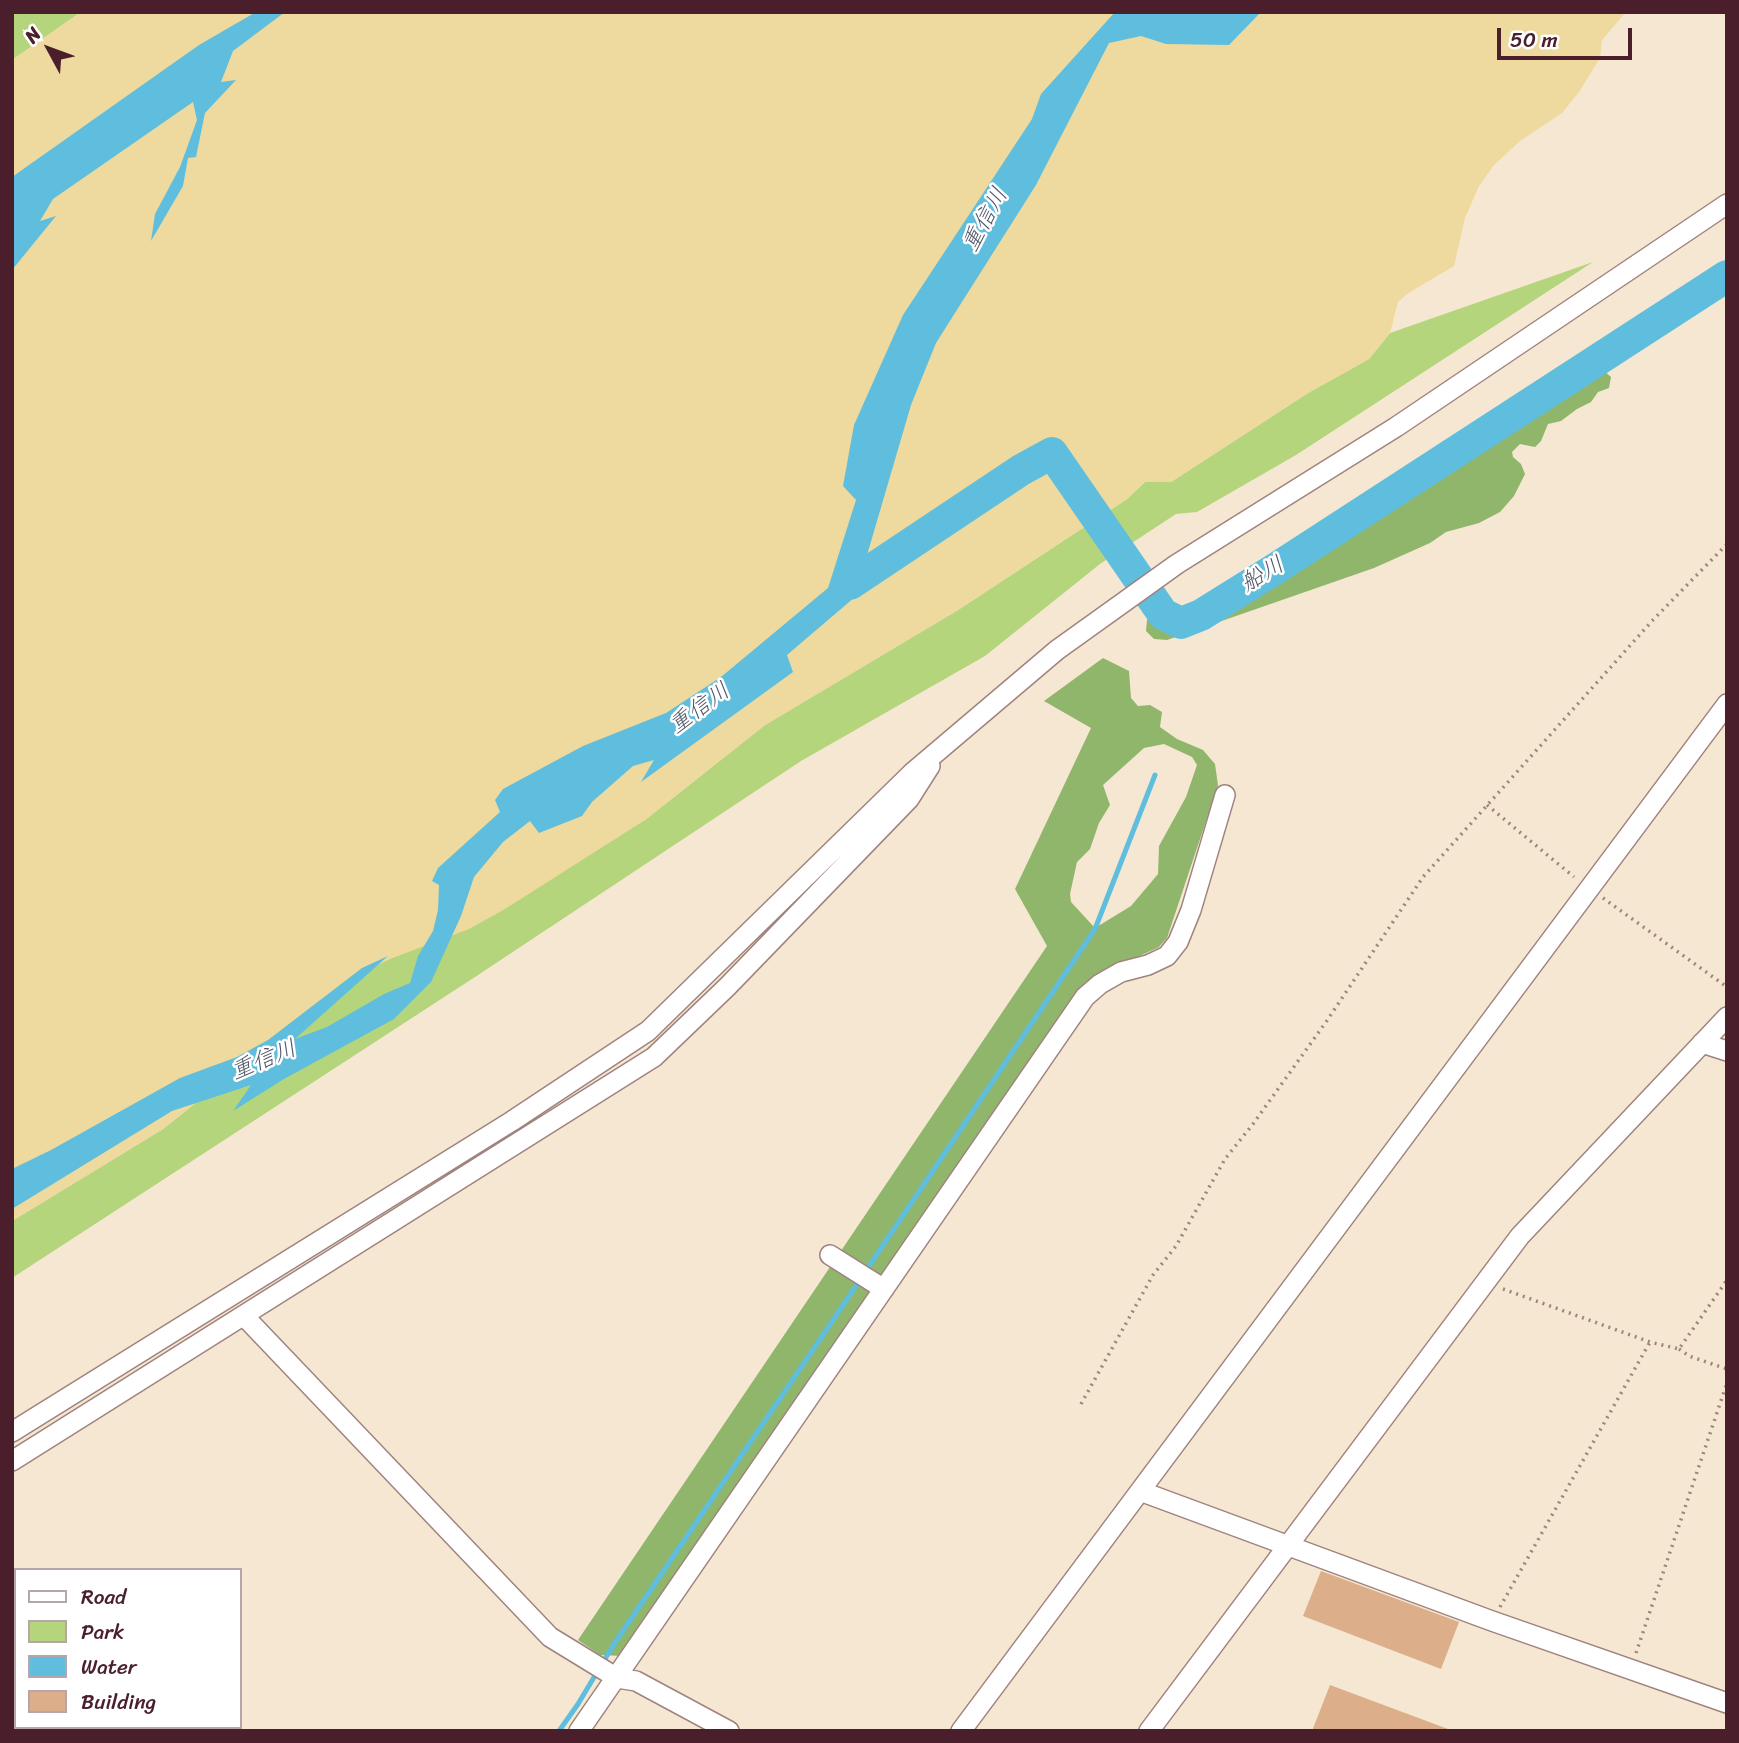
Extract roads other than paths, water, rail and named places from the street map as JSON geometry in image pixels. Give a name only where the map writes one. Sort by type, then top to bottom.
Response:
[{"type":"street","points":[[12,1432],[512,1121],[648,1031],[902,783],[1057,650],[1177,564],[1396,427],[1727,204]]},
{"type":"street","points":[[961,1731],[1727,704]]},
{"type":"street","points":[[12,1461],[654,1057],[727,987],[909,799],[943,746]]},
{"type":"street","points":[[579,1731],[881,1288],[1085,997],[1100,984],[1121,972],[1148,965],[1167,956],[1178,942],[1191,910],[1225,795]]},
{"type":"street","points":[[1149,1731],[1520,1236],[1727,1017]]},
{"type":"street","points":[[1702,1043],[1727,1051]]},
{"type":"street","points":[[833,1256],[881,1288]]},
{"type":"street","points":[[244,1316],[550,1637],[617,1678],[636,1681],[729,1731]]},
{"type":"street","points":[[1140,1491],[1492,1621],[1727,1703]]},
{"type":"water","points":[[256,12],[285,12],[233,51],[221,82],[236,80],[205,113],[196,157],[188,158],[183,186],[151,241],[155,214],[180,167],[197,120],[193,102],[53,199],[40,221],[56,216],[12,270],[12,177],[199,45]]},
{"type":"water","name":"重信川","points":[[1115,12],[1261,12],[1229,45],[1166,44],[1141,36],[1109,43],[1036,185],[936,343],[911,405],[865,562],[862,591],[787,655],[793,672],[641,782],[654,760],[633,766],[592,802],[582,816],[539,833],[530,821],[503,842],[474,877],[461,916],[431,982],[394,1019],[284,1079],[233,1111],[251,1085],[172,1111],[12,1209],[12,1169],[180,1078],[237,1057],[268,1040],[362,968],[388,956],[295,1039],[327,1027],[384,994],[410,983],[418,956],[433,931],[438,910],[439,885],[432,881],[438,868],[500,812],[495,800],[503,789],[583,746],[666,713],[721,677],[828,588],[856,500],[843,486],[854,425],[903,315],[1032,119],[1041,94]]},
{"type":"waterway","name":"船川","points":[[850,584],[1021,470],[1052,453],[1163,614],[1181,623],[1201,615],[1275,569],[1727,276]]},
{"type":"waterway","points":[[865,1272],[1095,929],[1155,775]]},
{"type":"waterway","points":[[559,1731],[614,1644],[860,1280]]}]
